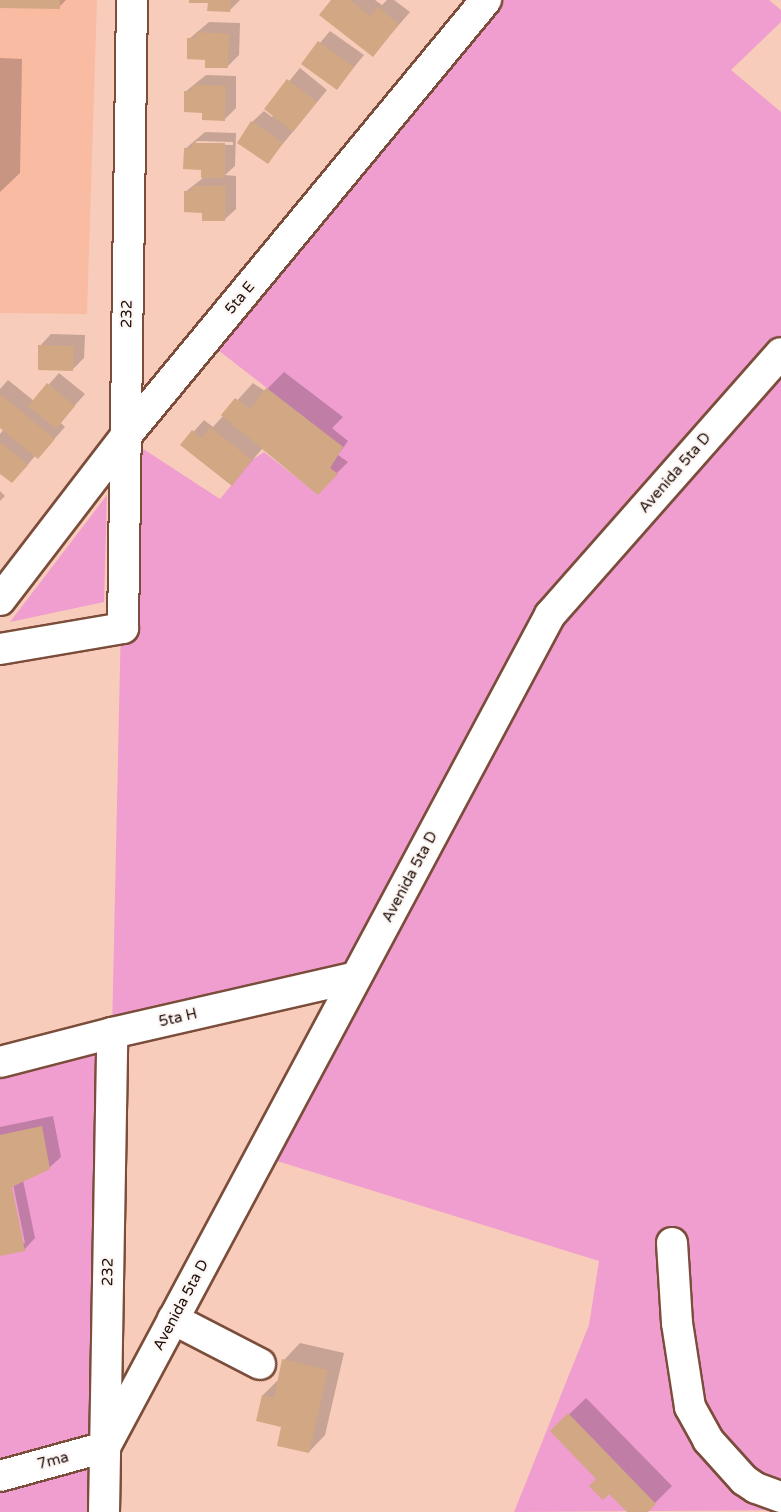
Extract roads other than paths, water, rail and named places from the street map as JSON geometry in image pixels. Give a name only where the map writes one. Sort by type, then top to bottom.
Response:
[{"type":"street","name":"232","points":[[0,649],[123,628],[132,0]]},
{"type":"street","name":"5ta E","points":[[0,600],[125,437],[486,0]]},
{"type":"street","name":"Avenida 5ta D","points":[[105,1447],[550,615],[781,353]]},
{"type":"street","name":"5ta H","points":[[0,1062],[112,1033],[356,977]]},
{"type":"street","name":"232","points":[[104,1512],[112,1033]]},
{"type":"street","points":[[672,1243],[677,1323],[690,1407],[708,1440],[744,1480],[756,1488],[781,1497]]},
{"type":"street","points":[[173,1320],[260,1364]]},
{"type":"street","name":"7ma","points":[[0,1476],[105,1447]]},
{"type":"street","points":[[776,1512],[781,1510]]}]
